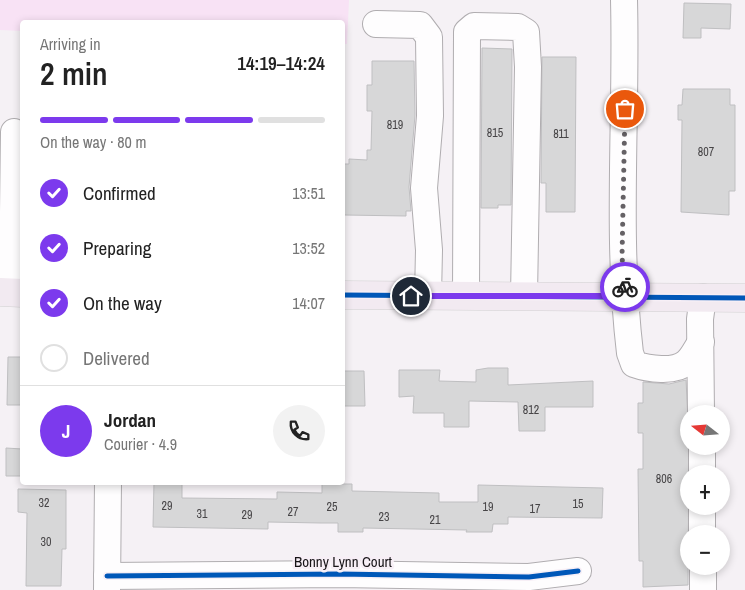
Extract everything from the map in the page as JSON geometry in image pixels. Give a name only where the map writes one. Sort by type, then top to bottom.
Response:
[{"type":"main road","points":[[345,295],[745,298]]},
{"type":"street","points":[[624,0],[625,76],[622,257],[630,353],[634,364],[648,368],[679,368],[688,361],[697,348]]},
{"type":"street","points":[[376,24],[420,24],[429,37],[430,116],[424,188],[429,250],[428,296]]},
{"type":"street","points":[[466,296],[467,32],[474,26],[518,26],[526,32],[528,67],[524,296]]},
{"type":"street","points":[[11,292],[14,132]]},
{"type":"street","points":[[701,405],[697,348],[703,297]]},
{"type":"street","points":[[107,583],[108,485]]},
{"type":"street","name":"Bonny Lynn Court","points":[[107,583],[340,574],[529,577],[578,571]]},
{"type":"street","points":[[703,575],[704,590]]},
{"type":"shaded area","points":[[0,0],[349,0],[347,44],[345,44],[345,20],[20,20],[20,31],[0,30]]},
{"type":"building","points":[[684,3],[731,4],[730,29],[701,28],[701,38],[683,38]]},
{"type":"building","points":[[482,48],[512,49],[511,205],[498,205],[498,208],[481,208]]},
{"type":"building","points":[[542,57],[576,57],[575,212],[546,212],[546,183],[541,183]]},
{"type":"building","points":[[372,61],[414,61],[415,115],[409,187],[411,211],[406,211],[406,216],[345,215],[345,164],[349,164],[349,159],[367,160],[367,150],[371,150],[372,111],[367,111],[367,85],[372,85]]},
{"type":"building","points":[[683,89],[730,89],[730,105],[735,105],[735,191],[729,191],[729,215],[681,212],[682,120],[678,120],[678,105],[682,105]]},
{"type":"building","points":[[8,357],[20,357],[20,405],[7,405]]},
{"type":"building","points":[[508,368],[508,385],[593,381],[593,407],[545,407],[545,431],[519,431],[518,402],[469,401],[469,427],[444,427],[444,413],[413,413],[414,396],[399,397],[399,370],[440,370],[439,381],[476,382],[476,370]]},
{"type":"building","points":[[345,371],[364,371],[365,406],[345,406]]},
{"type":"building","points":[[686,380],[687,405],[680,405],[680,455],[689,455],[689,465],[680,465],[680,515],[688,515],[688,525],[680,525],[680,575],[688,575],[688,585],[643,587],[643,561],[639,561],[638,469],[643,469],[643,433],[638,433],[638,403],[643,403],[643,382],[669,384]]},
{"type":"building","points":[[6,448],[20,449],[20,476],[6,476]]},
{"type":"building","points":[[352,484],[352,491],[439,493],[439,502],[478,502],[478,485],[603,488],[602,518],[508,517],[508,524],[493,524],[492,532],[363,528],[363,532],[338,532],[338,523],[268,522],[268,529],[153,527],[154,485],[182,485],[182,498],[277,499],[277,492],[322,493],[322,485]]},
{"type":"building","points":[[18,489],[66,490],[66,549],[62,549],[61,586],[26,586],[27,513],[18,512]]},
{"type":"cycle path","points":[[345,295],[745,298]]},
{"type":"cycle path","points":[[107,576],[339,574],[529,577],[578,571]]},
{"type":"way so far","points":[[625,109],[622,257],[625,287]]},
{"type":"route","points":[[411,296],[625,296],[625,287]]}]
